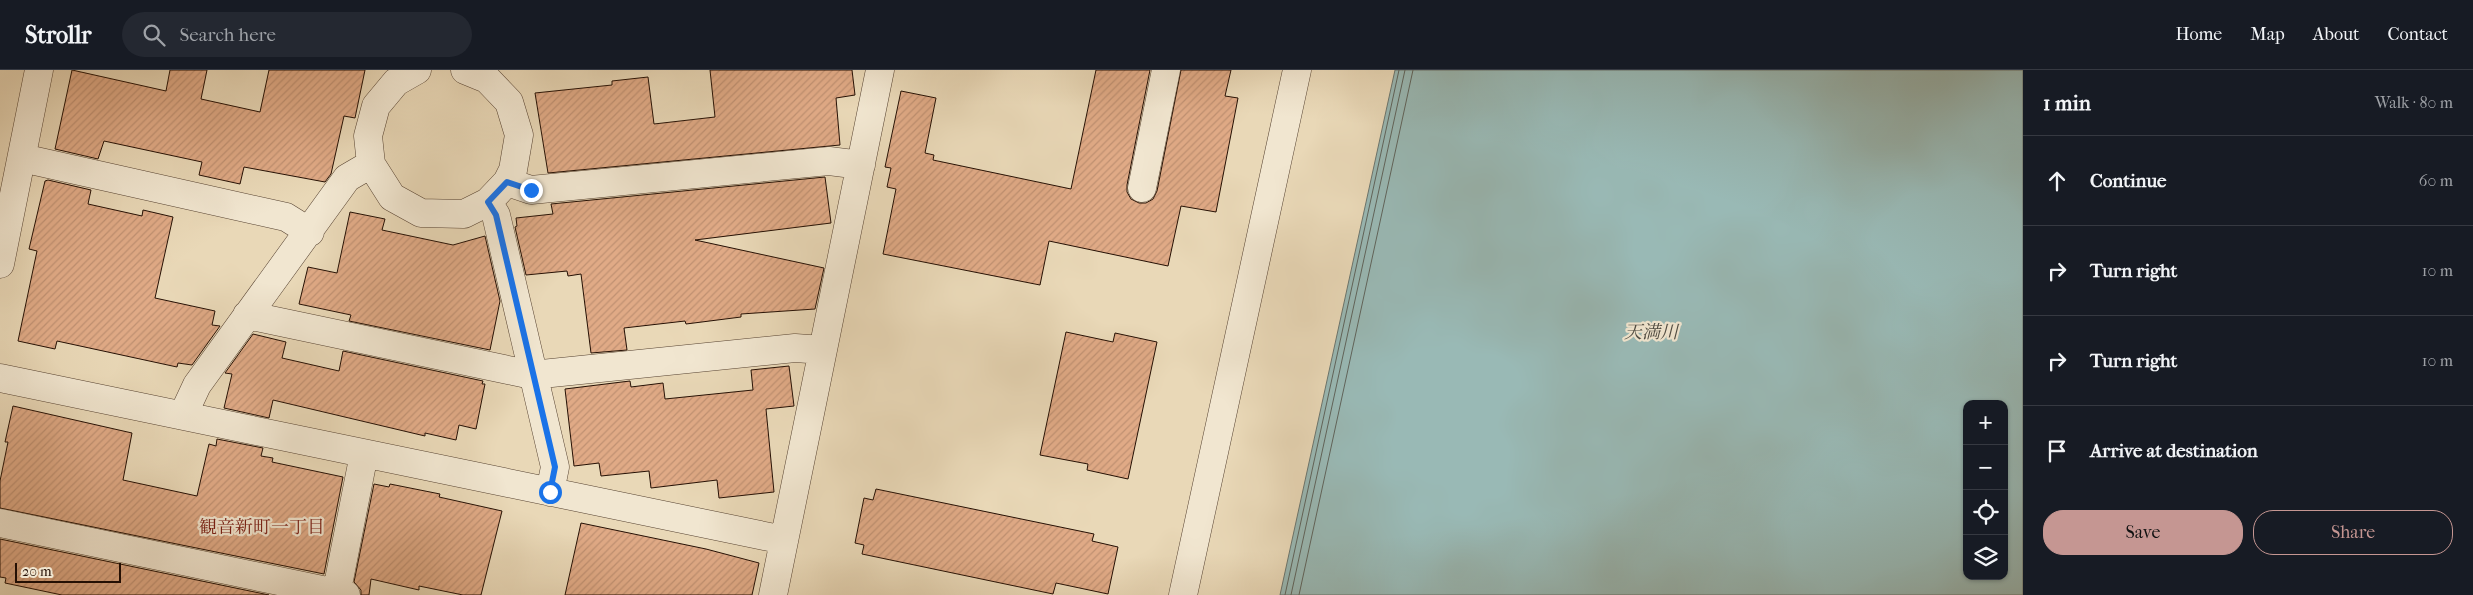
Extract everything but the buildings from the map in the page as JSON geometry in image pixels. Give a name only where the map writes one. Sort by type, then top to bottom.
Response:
[{"type":"street","points":[[0,264],[39,70]]},
{"type":"street","points":[[416,70],[396,82],[376,106],[368,136],[371,164],[392,197],[421,213],[464,214],[488,202],[507,182],[514,170],[519,134],[509,102],[487,73]]},
{"type":"street","points":[[773,595],[880,70]]},
{"type":"street","points":[[1142,188],[1166,70]]},
{"type":"street","points":[[1183,595],[1297,70]]},
{"type":"street","points":[[22,158],[286,216],[310,232]]},
{"type":"street","points":[[507,182],[531,190],[829,161],[860,165]]},
{"type":"street","points":[[183,415],[197,385],[310,232],[347,178],[371,164]]},
{"type":"street","points":[[488,202],[496,215],[555,467],[550,492]]},
{"type":"street","points":[[247,315],[532,375],[795,348],[823,350]]},
{"type":"street","points":[[0,378],[784,540]]},
{"type":"street","points":[[0,523],[340,594],[364,454]]},
{"type":"water","name":"天満川","points":[[1395,70],[2023,70],[2023,595],[1280,595]]},
{"type":"district","name":"観音新町一丁目","points":[[262,527]]},
{"type":"route","points":[[531,190],[507,182],[488,202],[496,215],[555,467],[550,492]]}]
